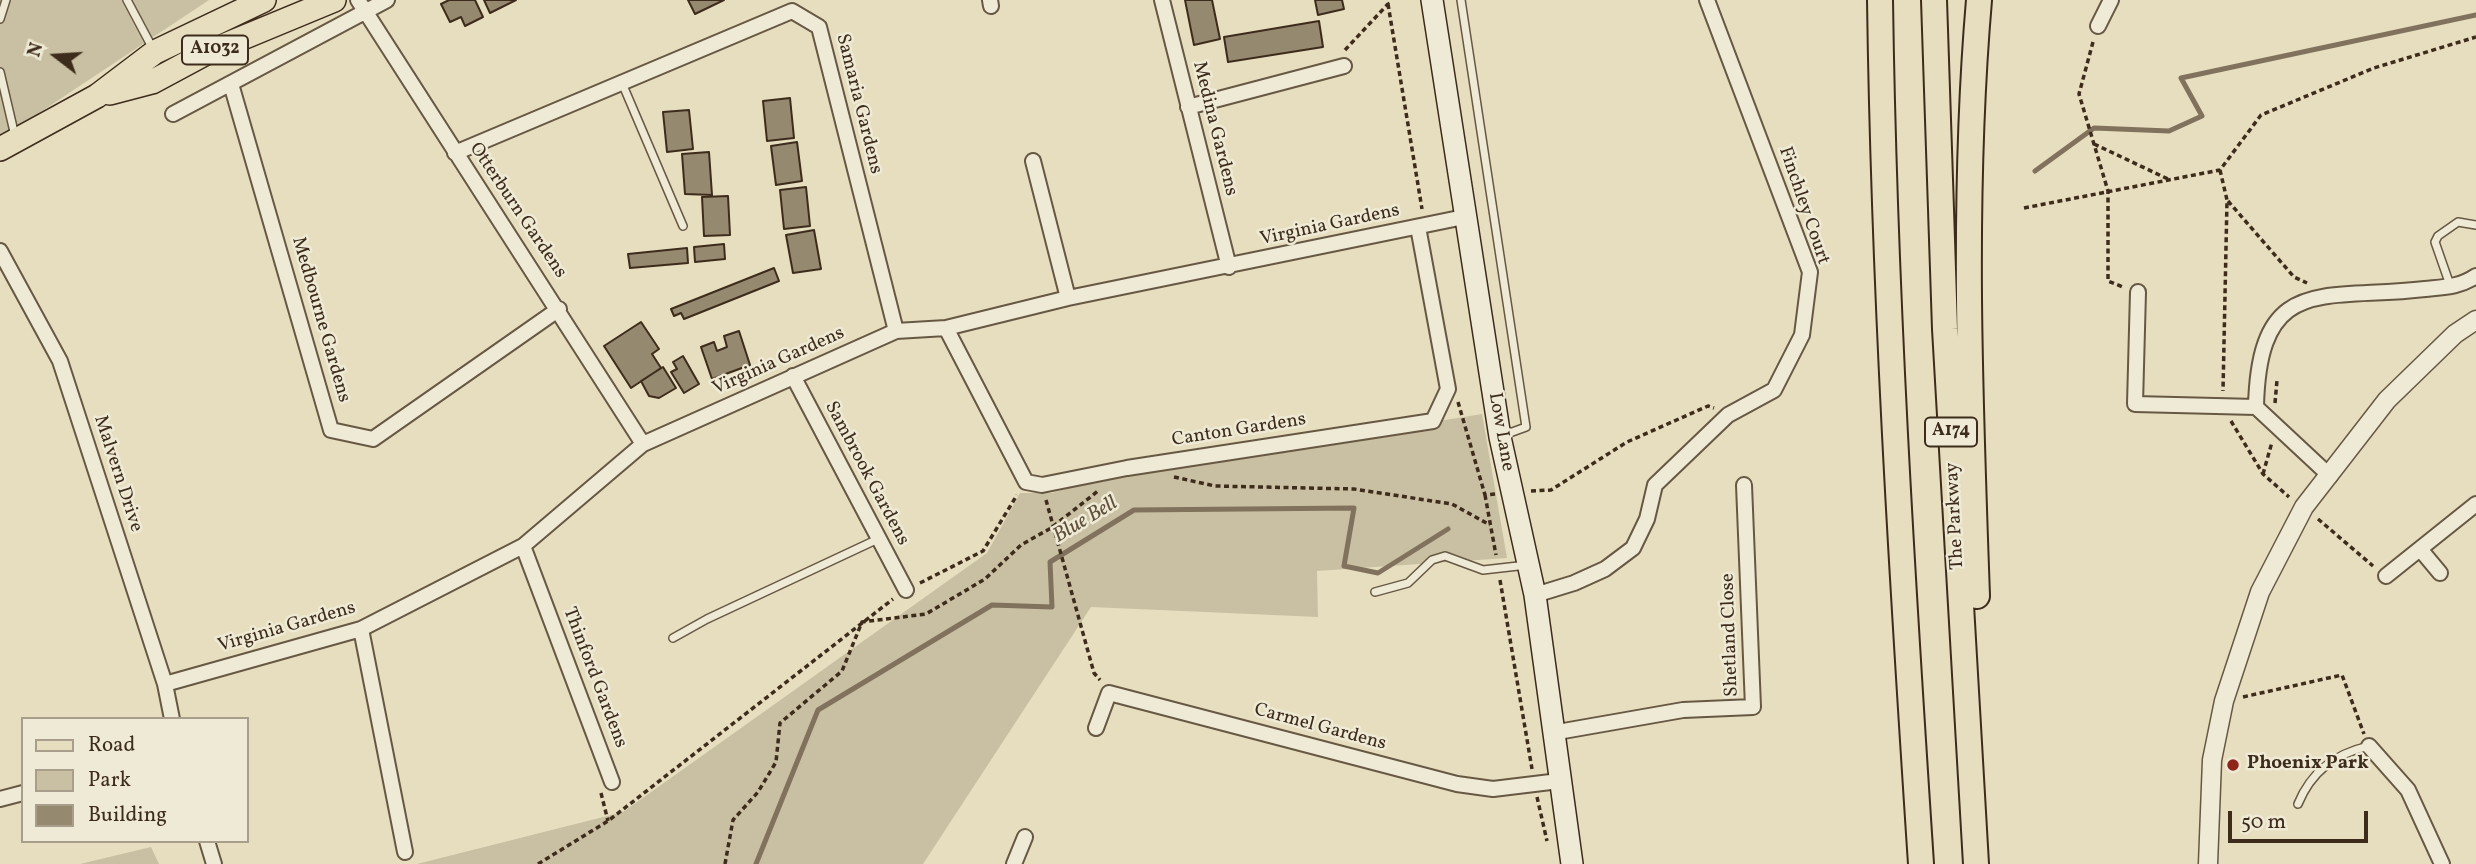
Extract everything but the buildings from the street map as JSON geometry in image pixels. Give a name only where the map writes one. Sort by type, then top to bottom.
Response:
[{"type":"highway","points":[[1878,0],[1898,505],[1921,864]]},
{"type":"highway","name":"The Parkway","points":[[1934,0],[1945,329],[1976,864]]},
{"type":"highway","name":"A174","points":[[1972,800],[1977,603],[1970,246],[1973,69],[1979,0]]},
{"type":"main road","name":"A1032","points":[[8,145],[97,96],[155,52],[264,0]]},
{"type":"main road","name":"A1032","points":[[97,96],[152,82],[206,53],[334,0]]},
{"type":"main road","name":"Low Lane","points":[[1432,0],[1500,437],[1535,595],[1572,864]]},
{"type":"street","points":[[173,114],[231,83],[362,5],[387,0]]},
{"type":"street","name":"Medina Gardens","points":[[1162,0],[1229,267]]},
{"type":"street","name":"Finchley Court","points":[[1535,595],[1574,583],[1605,569],[1633,548],[1647,519],[1655,485],[1728,415],[1774,390],[1802,335],[1810,272],[1707,0]]},
{"type":"street","points":[[2098,26],[2111,0]]},
{"type":"street","name":"Otterburn Gardens","points":[[362,5],[643,444]]},
{"type":"street","name":"Samaria Gardens","points":[[455,153],[792,11],[819,27],[896,331]]},
{"type":"street","points":[[1188,107],[1343,66]]},
{"type":"street","name":"Medbourne Gardens","points":[[231,83],[331,430],[373,439],[559,309]]},
{"type":"street","points":[[1033,161],[1068,298]]},
{"type":"street","name":"Virginia Gardens","points":[[165,684],[361,629],[523,546],[643,444],[896,331],[946,328],[1068,298],[1464,217]]},
{"type":"street","points":[[1421,226],[1448,389]]},
{"type":"street","name":"Malvern Drive","points":[[0,251],[60,361],[165,684],[172,717]]},
{"type":"street","points":[[2256,407],[2257,369],[2269,333],[2288,309],[2315,296],[2451,286],[2464,284],[2476,276]]},
{"type":"street","points":[[2138,292],[2135,404],[2256,407],[2330,476]]},
{"type":"street","points":[[2208,864],[2212,760],[2224,701],[2260,592],[2304,507],[2387,400],[2455,334],[2476,320]]},
{"type":"street","points":[[946,328],[1026,482]]},
{"type":"street","name":"Sambrook Gardens","points":[[793,376],[906,590]]},
{"type":"street","name":"Canton Gardens","points":[[1026,482],[1042,485],[1127,468],[1433,421],[1448,389]]},
{"type":"street","name":"Shetland Close","points":[[1552,733],[1683,710],[1753,707],[1744,485]]},
{"type":"street","points":[[2386,576],[2476,504]]},
{"type":"street","name":"Thinford Gardens","points":[[523,546],[612,782]]},
{"type":"street","points":[[2420,549],[2440,573]]},
{"type":"street","points":[[361,629],[405,852]]},
{"type":"street","points":[[1096,728],[1109,693]]},
{"type":"street","name":"Carmel Gardens","points":[[1109,693],[1457,784],[1493,789],[1559,781]]},
{"type":"street","points":[[2369,746],[2408,790],[2442,864]]},
{"type":"street","points":[[0,799],[21,794]]},
{"type":"street","points":[[1014,864],[1025,837]]},
{"type":"street","points":[[208,843],[214,864]]},
{"type":"lane","points":[[0,19],[6,0]]},
{"type":"lane","points":[[127,0],[155,52]]},
{"type":"lane","points":[[1461,0],[1525,427],[1500,437]]},
{"type":"lane","points":[[0,72],[8,145]]},
{"type":"lane","points":[[622,83],[683,226]]},
{"type":"lane","points":[[2451,286],[2435,242],[2438,236],[2458,222],[2476,225]]},
{"type":"lane","points":[[673,638],[707,619],[879,539]]},
{"type":"lane","points":[[1375,592],[1408,583],[1432,560],[1445,556],[1483,570],[1528,564]]},
{"type":"lane","points":[[2298,804],[2312,775],[2351,750],[2369,746]]},
{"type":"path","points":[[1343,66],[1344,51],[1387,2]]},
{"type":"path","points":[[1387,2],[1421,226]]},
{"type":"path","points":[[2098,26],[2079,94],[2108,191],[2108,281],[2138,292]]},
{"type":"path","points":[[2024,208],[2220,170],[2261,115],[2374,68],[2476,37]]},
{"type":"path","points":[[2094,144],[2169,180]]},
{"type":"path","points":[[2227,200],[2294,277],[2334,295]]},
{"type":"path","points":[[1448,389],[1460,406],[1485,495],[1534,784],[1549,851]]},
{"type":"path","points":[[1485,495],[1551,490],[1628,442],[1708,405],[1728,415]]},
{"type":"path","points":[[862,622],[926,614],[985,579],[1021,545],[1051,528],[1127,468]]},
{"type":"path","points":[[1165,476],[1215,485],[1354,489],[1452,504],[1490,525]]},
{"type":"path","points":[[538,864],[608,821],[906,590],[983,551],[1026,482]]},
{"type":"path","points":[[1042,485],[1051,528],[1072,585],[1094,673],[1109,693]]},
{"type":"path","points":[[725,864],[733,820],[758,792],[776,762],[780,723],[842,671],[862,622]]},
{"type":"path","points":[[2224,701],[2342,675],[2369,746]]},
{"type":"path","points":[[608,821],[599,794],[612,782]]},
{"type":"green space","points":[[0,0],[209,0],[0,139]]},
{"type":"green space","points":[[1482,414],[1507,558],[1317,571],[1318,617],[1091,607],[923,864],[417,864],[623,812],[987,553],[1020,493],[1052,493],[1126,472]]},
{"type":"green space","points":[[151,847],[159,864],[80,864]]},
{"type":"waterway","points":[[2035,171],[2094,128],[2169,131],[2202,116],[2181,78],[2476,15]]},
{"type":"waterway","name":"Blue Bell","points":[[756,864],[818,710],[992,605],[1052,607],[1050,562],[1134,510],[1354,508],[1344,566],[1378,573],[1448,529]]},
{"type":"place","name":"Phoenix Park","points":[[2233,765]]}]
